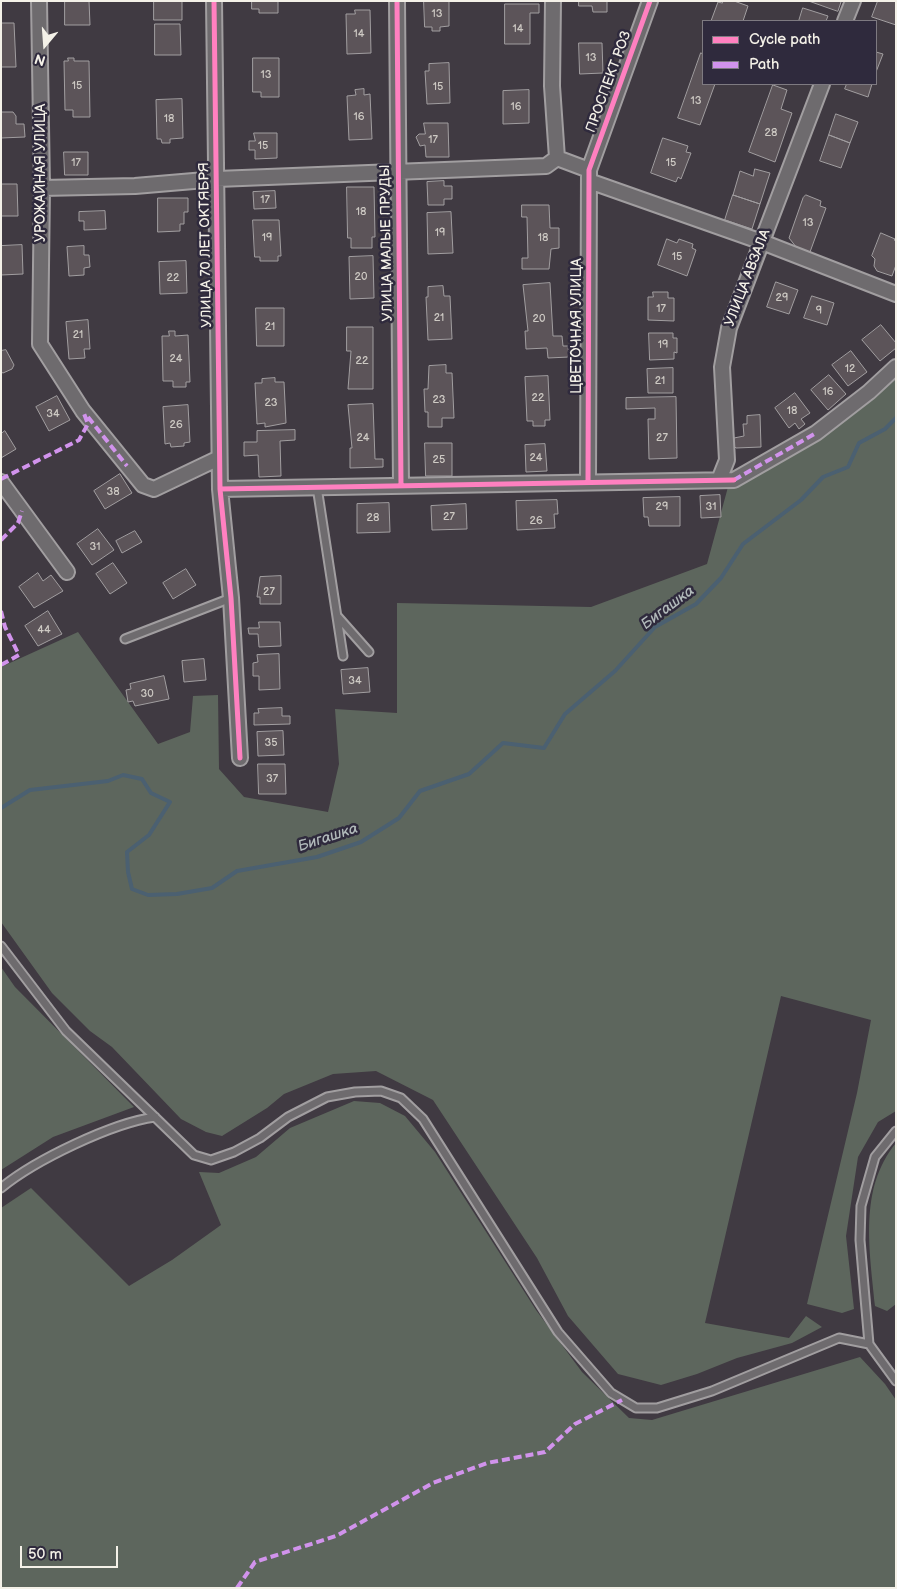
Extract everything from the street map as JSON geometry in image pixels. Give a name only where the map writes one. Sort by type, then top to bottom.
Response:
[{"type":"street","name":"УРОЖАЙНАЯ УЛИЦА","points":[[39,1],[42,188],[40,344],[83,411],[143,485],[154,489],[219,458]]},
{"type":"street","name":"УЛИЦА 70 ЛЕТ ОКТЯБРЯ","points":[[214,1],[220,489],[231,598],[240,758]]},
{"type":"street","name":"УЛИЦА МАЛЫЕ ПРУДЫ","points":[[397,1],[401,485]]},
{"type":"street","points":[[554,1],[552,86],[557,158]]},
{"type":"street","name":"ПРОСПЕКТ РОЗ","points":[[589,176],[650,1]]},
{"type":"street","points":[[845,20],[853,1]]},
{"type":"street","name":"УЛИЦА АВЗАЛА","points":[[719,480],[727,460],[722,367],[729,328],[822,85]]},
{"type":"street","points":[[42,188],[135,186],[217,179],[546,166],[557,158]]},
{"type":"street","points":[[557,158],[589,176],[896,294]]},
{"type":"street","name":"ЦВЕТОЧНАЯ УЛИЦА","points":[[588,482],[589,176]]},
{"type":"street","points":[[220,489],[734,480],[816,432],[869,392],[896,367]]},
{"type":"street","points":[[1,482],[66,572]]},
{"type":"lane","points":[[317,487],[344,656]]},
{"type":"lane","points":[[125,639],[231,598]]},
{"type":"lane","points":[[337,616],[369,652]]},
{"type":"lane","points":[[1,946],[66,1031],[194,1154],[211,1160],[234,1152],[260,1138],[288,1117],[327,1097],[355,1092],[381,1091],[401,1098],[423,1119],[558,1332],[611,1392],[636,1408],[658,1408],[712,1391],[839,1338],[870,1344]]},
{"type":"lane","points":[[1,1188],[66,1150],[122,1124],[155,1117]]},
{"type":"lane","points":[[896,1131],[875,1157],[861,1206],[860,1240],[870,1344],[896,1381]]},
{"type":"shaded area","points":[[896,379],[896,1111],[878,1122],[858,1157],[846,1236],[854,1309],[842,1313],[807,1304],[857,1093],[871,1020],[781,996],[705,1323],[789,1338],[806,1316],[822,1327],[792,1343],[737,1358],[697,1374],[661,1385],[618,1374],[568,1316],[537,1258],[433,1100],[376,1071],[333,1074],[284,1094],[267,1108],[222,1136],[206,1132],[181,1119],[112,1047],[90,1031],[52,993],[1,922],[1,667],[78,632],[158,744],[190,732],[193,696],[218,695],[219,769],[244,797],[328,812],[339,764],[335,709],[397,713],[397,603],[591,607],[707,564],[728,487],[820,440]]},
{"type":"shaded area","points":[[1,967],[15,987],[134,1107],[53,1137],[1,1170]]},
{"type":"shaded area","points":[[354,1101],[380,1103],[405,1116],[435,1152],[536,1310],[582,1372],[629,1418],[652,1420],[860,1357],[885,1384],[896,1400],[896,1588],[1,1588],[1,1208],[31,1188],[129,1286],[172,1260],[221,1225],[199,1172],[219,1173],[256,1157],[290,1128]]},
{"type":"shaded area","points":[[896,1143],[896,1304],[887,1311],[875,1306],[869,1221],[871,1200],[876,1180],[884,1161]]},
{"type":"building","points":[[65,1],[89,1],[90,25],[65,25]]},
{"type":"building","points":[[154,1],[182,1],[182,20],[154,20]]},
{"type":"building","points":[[252,1],[278,1],[278,13],[259,13],[259,9],[252,9]]},
{"type":"building","points":[[424,1],[449,1],[449,26],[440,27],[440,31],[432,31],[432,27],[425,27]]},
{"type":"building","points":[[579,1],[607,1],[607,12],[593,12],[592,6],[579,6]]},
{"type":"building","points":[[723,1],[734,1],[748,6],[743,20],[711,20],[718,2],[722,3]]},
{"type":"building","points":[[809,1],[838,1],[841,2],[838,11]]},
{"type":"building","points":[[878,1],[896,1],[896,25],[872,17]]},
{"type":"building","points":[[505,4],[539,4],[539,13],[530,13],[530,44],[505,44]]},
{"type":"building","points":[[803,8],[828,16],[826,20],[799,20]]},
{"type":"building","points":[[355,10],[370,10],[371,53],[347,54],[346,14],[355,14]]},
{"type":"building","points":[[1,23],[14,23],[16,67],[1,67]]},
{"type":"building","points":[[155,24],[180,24],[181,55],[155,55]]},
{"type":"building","points":[[579,43],[602,43],[603,73],[580,74]]},
{"type":"building","points":[[877,52],[883,54],[877,69]]},
{"type":"building","points":[[701,53],[702,85],[715,85],[700,125],[678,118]]},
{"type":"building","points":[[68,58],[74,58],[74,61],[89,61],[90,117],[73,117],[73,110],[65,110],[64,61],[68,61]]},
{"type":"building","points":[[253,58],[279,58],[279,97],[261,97],[261,92],[253,92]]},
{"type":"building","points":[[449,63],[450,103],[427,104],[425,71],[429,71],[429,64]]},
{"type":"building","points":[[773,85],[787,90],[781,109],[792,113],[775,162],[749,152]]},
{"type":"building","points":[[847,85],[872,85],[868,97],[845,89]]},
{"type":"building","points":[[364,89],[364,95],[370,94],[372,139],[349,140],[347,96],[356,95],[355,90]]},
{"type":"building","points":[[529,90],[529,123],[503,124],[503,91]]},
{"type":"building","points":[[182,99],[183,138],[170,139],[170,143],[162,143],[161,139],[157,139],[156,100]]},
{"type":"building","points":[[1,112],[13,112],[16,116],[16,124],[24,124],[25,137],[1,138]]},
{"type":"building","points":[[836,114],[858,122],[850,143],[829,135]]},
{"type":"building","points":[[424,123],[448,123],[449,157],[426,157],[425,145],[420,146],[416,137],[419,134],[425,134]]},
{"type":"building","points":[[254,133],[277,133],[277,158],[255,159],[255,150],[249,150],[249,141],[255,141]]},
{"type":"building","points":[[829,135],[850,143],[841,168],[820,161]]},
{"type":"building","points":[[663,138],[688,146],[686,152],[691,153],[681,179],[678,177],[676,182],[651,173]]},
{"type":"building","points":[[64,152],[88,152],[88,175],[65,175]]},
{"type":"building","points":[[755,169],[770,173],[760,204],[733,195],[740,171],[753,176]]},
{"type":"building","points":[[444,181],[444,186],[452,186],[452,199],[444,199],[444,205],[428,205],[427,182]]},
{"type":"building","points":[[1,184],[17,184],[18,216],[1,216]]},
{"type":"building","points":[[347,187],[374,187],[375,237],[372,237],[372,248],[351,248],[351,238],[348,238]]},
{"type":"building","points":[[275,191],[276,208],[254,209],[253,192]]},
{"type":"building","points":[[733,195],[760,204],[752,229],[725,220]]},
{"type":"building","points":[[806,195],[821,201],[820,206],[826,208],[810,252],[797,248],[789,238],[803,198]]},
{"type":"building","points":[[158,198],[188,198],[188,212],[184,212],[184,224],[180,224],[180,231],[158,232]]},
{"type":"building","points":[[522,205],[549,205],[550,228],[559,228],[559,248],[551,249],[549,269],[522,269],[522,258],[528,258],[527,217],[522,217]]},
{"type":"building","points":[[105,211],[106,229],[84,230],[84,221],[79,221],[79,212]]},
{"type":"building","points":[[451,212],[453,253],[428,254],[427,213]]},
{"type":"building","points":[[253,220],[279,220],[281,256],[278,256],[278,261],[260,261],[260,257],[255,257]]},
{"type":"building","points":[[881,233],[896,241],[896,265],[892,276],[877,271],[874,266],[875,259],[872,256]]},
{"type":"building","points":[[667,239],[677,243],[679,239],[693,244],[692,248],[696,250],[687,276],[658,265]]},
{"type":"building","points":[[22,245],[23,274],[1,275],[1,246]]},
{"type":"building","points":[[84,246],[84,255],[89,255],[90,267],[84,268],[84,275],[69,276],[67,247]]},
{"type":"building","points":[[373,256],[374,298],[350,299],[349,257]]},
{"type":"building","points":[[186,261],[187,293],[160,294],[159,262]]},
{"type":"building","points":[[776,282],[798,290],[789,314],[767,307]]},
{"type":"building","points":[[550,283],[553,336],[562,336],[563,346],[568,346],[569,357],[548,358],[547,348],[526,349],[525,331],[528,331],[523,285]]},
{"type":"building","points":[[443,286],[444,296],[450,296],[452,339],[428,340],[426,297],[428,297],[428,287]]},
{"type":"building","points":[[653,292],[668,292],[668,298],[674,298],[674,321],[648,320],[648,297],[653,297]]},
{"type":"building","points":[[812,296],[834,303],[827,325],[804,318]]},
{"type":"building","points":[[256,308],[284,308],[284,346],[257,346]]},
{"type":"building","points":[[88,320],[90,349],[84,349],[85,358],[69,359],[66,322]]},
{"type":"building","points":[[881,325],[896,343],[896,348],[880,361],[862,340]]},
{"type":"building","points":[[347,327],[373,327],[373,389],[348,389],[351,351],[347,351]]},
{"type":"building","points":[[169,331],[175,331],[175,336],[188,335],[190,382],[186,382],[186,387],[173,387],[173,381],[163,381],[162,336],[169,336]]},
{"type":"building","points":[[649,333],[673,333],[673,338],[677,338],[677,353],[674,352],[674,359],[650,360]]},
{"type":"building","points":[[6,350],[14,365],[12,369],[3,373],[1,372],[1,351]]},
{"type":"building","points":[[851,351],[867,372],[848,386],[832,365]]},
{"type":"building","points":[[446,365],[446,373],[452,373],[454,418],[442,418],[442,427],[428,427],[428,412],[425,412],[424,389],[428,389],[429,366]]},
{"type":"building","points":[[673,368],[673,393],[648,393],[647,369]]},
{"type":"building","points":[[829,375],[846,394],[828,410],[811,390]]},
{"type":"building","points":[[548,376],[550,420],[545,420],[545,426],[533,426],[533,421],[527,421],[525,377]]},
{"type":"building","points":[[275,378],[275,382],[284,382],[286,423],[265,427],[265,423],[257,424],[255,383],[262,383],[262,379]]},
{"type":"building","points":[[795,393],[810,413],[801,419],[805,424],[799,429],[795,423],[789,428],[775,408]]},
{"type":"building","points":[[57,396],[70,420],[49,431],[36,407]]},
{"type":"building","points":[[676,397],[677,458],[649,459],[648,419],[655,419],[655,408],[626,409],[626,398]]},
{"type":"building","points":[[373,404],[375,459],[383,459],[383,467],[350,468],[350,448],[352,448],[348,405]]},
{"type":"building","points":[[188,405],[190,442],[184,443],[184,446],[171,447],[170,443],[165,444],[163,407]]},
{"type":"building","points":[[760,415],[761,447],[736,448],[733,445],[734,438],[744,436],[743,424],[747,424],[747,416]]},
{"type":"building","points":[[295,430],[295,440],[280,441],[281,476],[259,477],[258,455],[244,456],[244,442],[257,442],[257,431]]},
{"type":"building","points":[[5,431],[16,449],[1,458],[1,434]]},
{"type":"building","points":[[425,443],[452,443],[452,476],[426,476]]},
{"type":"building","points":[[545,444],[547,471],[526,472],[525,445]]},
{"type":"building","points":[[120,474],[132,493],[105,509],[94,491]]},
{"type":"building","points":[[720,495],[721,517],[701,518],[700,496]]},
{"type":"building","points":[[680,497],[680,526],[649,526],[648,517],[644,517],[643,498]]},
{"type":"building","points":[[557,500],[558,514],[554,514],[555,528],[517,530],[516,501]]},
{"type":"building","points":[[389,503],[390,532],[357,533],[357,504]]},
{"type":"building","points":[[466,504],[467,529],[432,530],[431,506]]},
{"type":"building","points":[[98,529],[114,550],[92,565],[77,544]]},
{"type":"building","points":[[135,531],[142,542],[122,553],[116,541]]},
{"type":"building","points":[[113,563],[127,583],[110,594],[96,574]]},
{"type":"building","points":[[186,569],[196,585],[173,599],[163,583]]},
{"type":"building","points":[[38,573],[43,581],[51,575],[63,591],[34,608],[19,587]]},
{"type":"building","points":[[281,576],[281,604],[260,604],[260,597],[257,597],[260,577]]},
{"type":"building","points":[[48,611],[62,634],[38,646],[25,626]]},
{"type":"building","points":[[259,622],[280,622],[281,646],[259,647],[258,634],[249,634],[248,628],[259,628]]},
{"type":"building","points":[[279,654],[280,689],[259,690],[259,676],[253,676],[253,663],[258,662],[257,655]]},
{"type":"building","points":[[204,659],[206,680],[184,682],[182,661]]},
{"type":"building","points":[[368,668],[370,692],[343,694],[341,670]]},
{"type":"building","points":[[164,676],[169,699],[135,706],[133,701],[128,702],[126,690],[131,689],[130,684]]},
{"type":"building","points":[[282,708],[282,716],[290,716],[290,724],[254,725],[254,713],[259,713],[258,709]]},
{"type":"building","points":[[283,731],[284,755],[258,756],[257,732]]},
{"type":"building","points":[[258,764],[285,764],[286,794],[259,794]]},
{"type":"waterway","name":"Бигашка","points":[[1,808],[30,790],[108,781],[123,775],[142,779],[151,793],[170,802],[149,835],[127,852],[128,872],[132,889],[148,895],[177,894],[212,888],[237,871],[317,857],[361,842],[399,818],[420,791],[469,774],[503,743],[544,748],[565,714],[615,671],[655,627],[696,604],[721,578],[743,544],[801,500],[823,477],[848,467],[859,443],[885,429],[896,418]]},
{"type":"marked path","points":[[1,479],[79,440],[88,424],[83,411]]},
{"type":"marked path","points":[[88,417],[127,466]]},
{"type":"marked path","points":[[734,480],[816,433]]},
{"type":"marked path","points":[[1,540],[18,523],[22,511]]},
{"type":"marked path","points":[[1,611],[5,627],[19,655],[1,665]]},
{"type":"marked path","points":[[237,1588],[255,1562],[336,1536],[433,1483],[487,1463],[545,1452],[575,1424],[622,1400]]},
{"type":"cycle path","points":[[214,1],[220,489],[231,598],[240,758]]},
{"type":"cycle path","points":[[397,1],[401,485]]},
{"type":"cycle path","points":[[588,482],[589,170],[650,1]]},
{"type":"cycle path","points":[[220,489],[734,480]]}]
